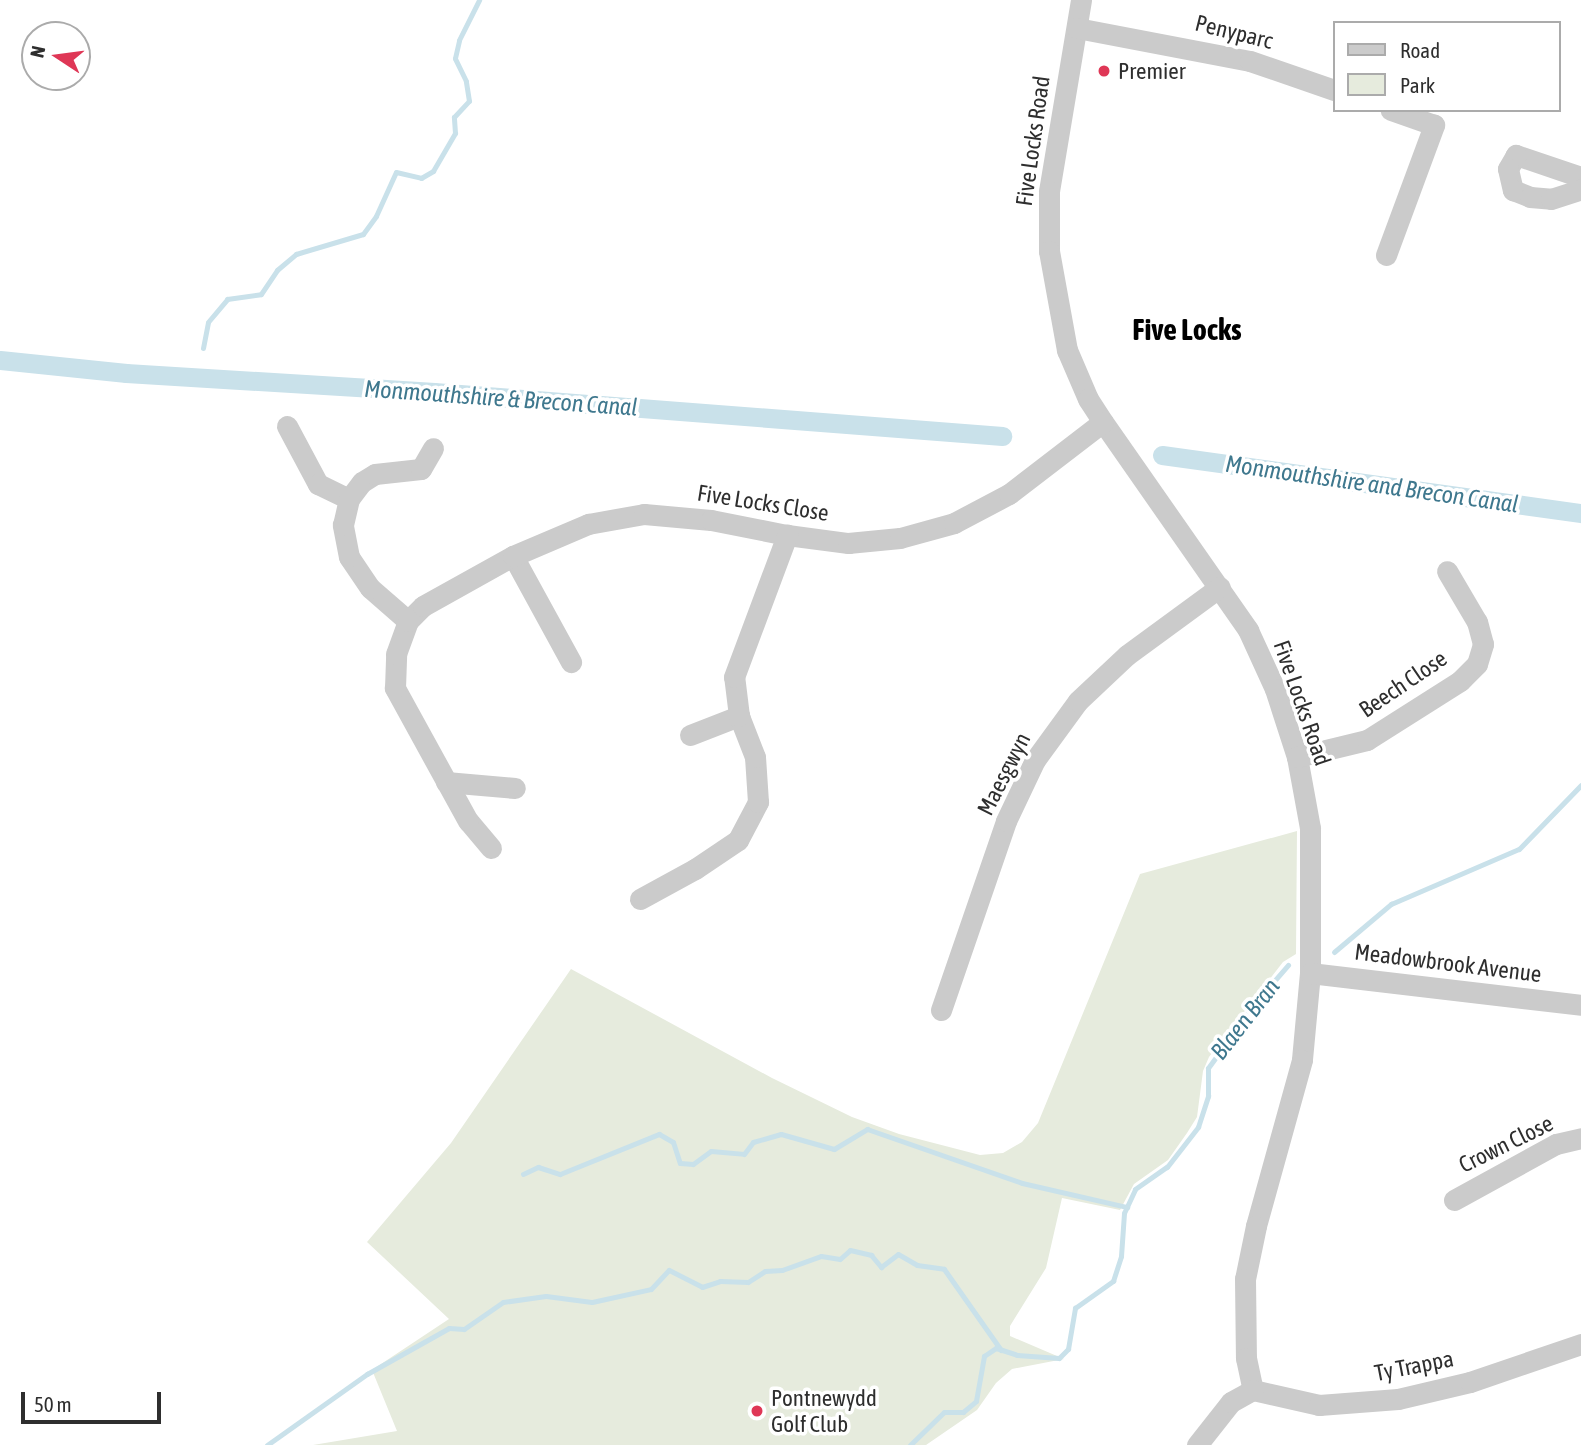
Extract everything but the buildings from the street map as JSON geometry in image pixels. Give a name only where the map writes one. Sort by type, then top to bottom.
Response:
[{"type":"street","name":"Five Locks Road","points":[[1082,0],[1049,191],[1049,251],[1067,350],[1088,399],[1248,630],[1275,689],[1297,757],[1310,828],[1310,973],[1302,1060],[1256,1226],[1245,1279],[1246,1359],[1253,1390]]},
{"type":"street","name":"Penyparc","points":[[1077,28],[1250,61],[1332,89]]},
{"type":"street","points":[[1385,255],[1434,125],[1397,112]]},
{"type":"street","points":[[1581,177],[1516,155],[1508,169],[1513,190],[1531,197],[1551,199],[1581,189]]},
{"type":"street","name":"Five Locks Close","points":[[491,848],[468,821],[395,688],[396,653],[408,621],[423,606],[447,590],[513,556],[588,524],[644,514],[711,520],[787,535],[848,543],[900,538],[954,523],[1009,494],[1103,422]]},
{"type":"street","points":[[287,426],[318,484],[349,499]]},
{"type":"street","points":[[408,621],[370,588],[349,557],[343,525],[349,499],[362,482],[376,474],[421,469],[433,448]]},
{"type":"street","points":[[639,899],[695,869],[738,840],[758,802],[755,757],[738,716],[734,677],[787,535]]},
{"type":"street","points":[[513,556],[571,662]]},
{"type":"street","name":"Beech Close","points":[[1297,757],[1367,740],[1460,681],[1477,664],[1483,643],[1477,622],[1447,571]]},
{"type":"street","name":"Maesgwyn","points":[[941,1010],[1006,821],[1035,760],[1078,701],[1127,655],[1220,587]]},
{"type":"street","points":[[690,735],[738,716]]},
{"type":"street","points":[[446,782],[516,788]]},
{"type":"street","name":"Meadowbrook Avenue","points":[[1310,973],[1581,1005]]},
{"type":"street","name":"Crown Close","points":[[1454,1200],[1556,1144],[1581,1138]]},
{"type":"street","name":"Ty Trappa","points":[[1253,1390],[1319,1405],[1398,1399],[1470,1382],[1581,1344]]},
{"type":"street","points":[[1197,1445],[1231,1402],[1253,1390]]},
{"type":"green space","points":[[1297,831],[1296,954],[1283,962],[1209,1057],[1203,1071],[1197,1117],[1187,1133],[1168,1160],[1134,1184],[1120,1210],[1062,1198],[1046,1268],[1010,1326],[1010,1336],[1064,1359],[1012,1369],[996,1383],[977,1410],[926,1445],[313,1445],[397,1431],[372,1370],[449,1319],[367,1242],[451,1143],[571,969],[772,1078],[852,1117],[899,1134],[980,1155],[1003,1153],[1022,1142],[1038,1123],[1140,874]]},
{"type":"waterway","points":[[203,348],[208,322],[227,299],[261,294],[277,270],[296,254],[363,234],[376,216],[396,172],[421,178],[433,171],[455,133],[454,117],[469,101],[466,81],[455,58],[459,40],[479,0]]},
{"type":"waterway","name":"Monmouthshire & Brecon Canal","points":[[0,360],[126,373],[434,392],[1002,436]]},
{"type":"waterway","name":"Monmouthshire and Brecon Canal","points":[[1162,455],[1581,513]]},
{"type":"waterway","name":"Blaen Bran","points":[[1334,952],[1391,904],[1519,849],[1581,785]]},
{"type":"waterway","name":"Blaen Bran","points":[[910,1445],[944,1412],[963,1412],[976,1401],[984,1356],[996,1348],[1017,1355],[1059,1358],[1068,1349],[1075,1308],[1113,1281],[1121,1256],[1124,1213],[1135,1189],[1167,1167],[1198,1127],[1208,1096],[1208,1068],[1256,1002],[1288,965]]},
{"type":"waterway","points":[[523,1174],[538,1167],[560,1174],[659,1134],[673,1142],[680,1163],[693,1164],[711,1151],[744,1154],[753,1142],[781,1134],[834,1149],[867,1129],[1022,1183],[1127,1207]]},
{"type":"waterway","points":[[267,1445],[367,1374],[449,1328],[464,1329],[503,1302],[546,1296],[592,1302],[651,1289],[669,1270],[702,1287],[720,1281],[748,1282],[765,1271],[782,1270],[821,1256],[840,1259],[850,1250],[871,1255],[881,1267],[898,1254],[917,1265],[944,1269],[1001,1350]]},
{"type":"place","name":"Premier","points":[[1104,71]]},
{"type":"place","name":"Pontnewydd Golf Club","points":[[757,1411]]},
{"type":"district","name":"Five Locks","points":[[1187,329]]}]
